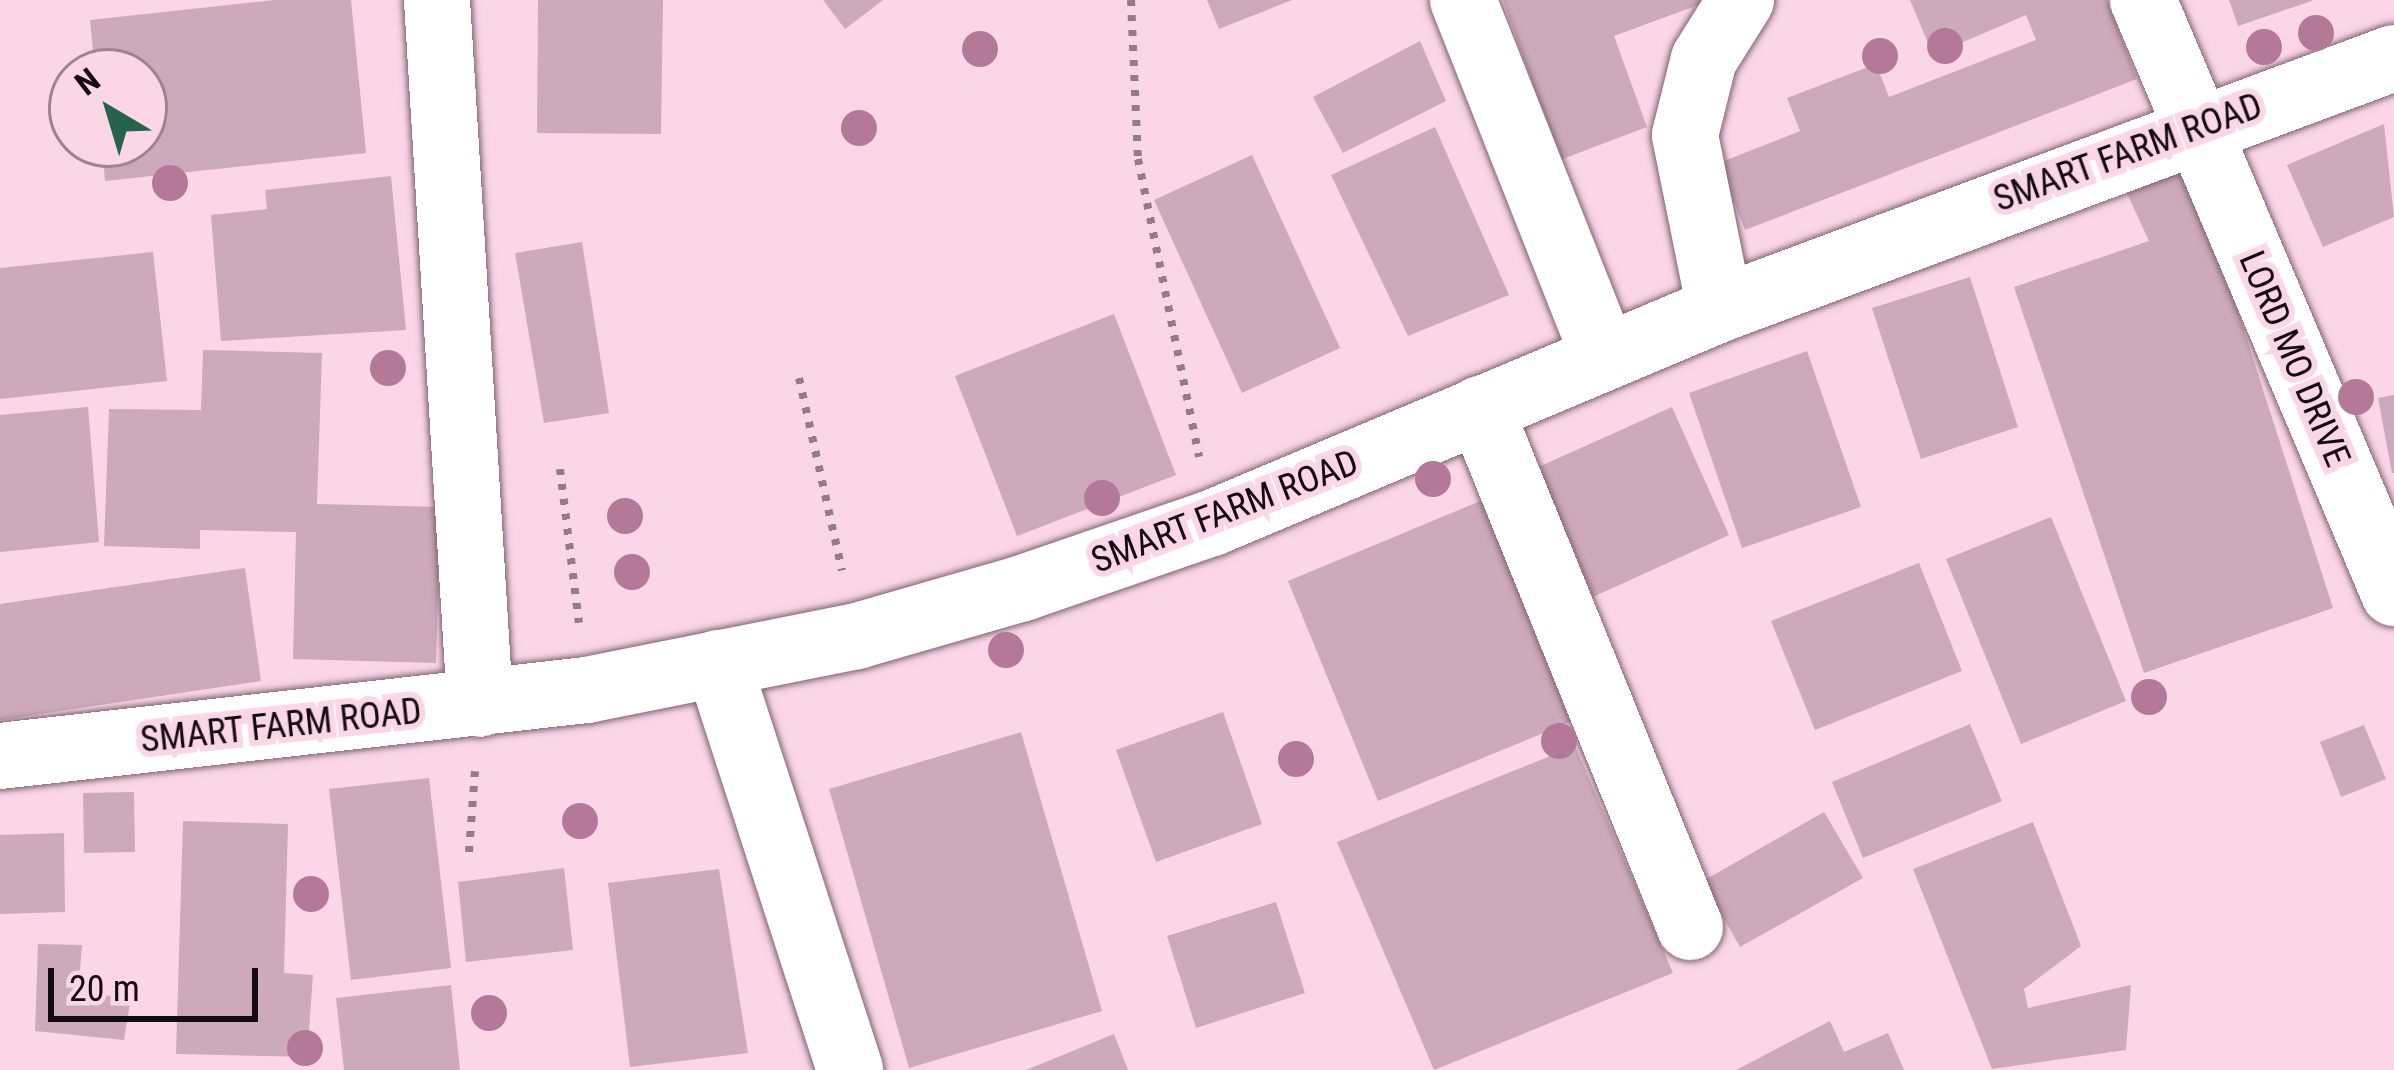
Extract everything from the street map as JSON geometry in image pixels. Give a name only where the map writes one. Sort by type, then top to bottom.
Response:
[{"type":"street","points":[[437,0],[480,704]]},
{"type":"street","points":[[1462,0],[1603,355]]},
{"type":"street","points":[[1720,309],[1685,135],[1704,59],[1741,0]]},
{"type":"street","name":"LORD MO DRIVE","points":[[2143,0],[2394,593]]},
{"type":"street","name":"SMART FARM ROAD","points":[[0,757],[587,690],[857,636],[1212,523],[1603,355],[2193,126],[2394,58]]},
{"type":"street","points":[[1480,409],[1690,927]]},
{"type":"street","points":[[718,663],[850,1070]]},
{"type":"path","points":[[1131,0],[1138,158],[1212,523]]},
{"type":"path","points":[[799,378],[857,636]]},
{"type":"path","points":[[560,469],[587,690]]},
{"type":"building","points":[[274,0],[351,0],[366,153],[105,181],[104,168],[168,168],[168,48],[93,48],[90,20]]},
{"type":"building","points":[[538,0],[663,0],[661,134],[537,133]]},
{"type":"building","points":[[823,0],[883,0],[845,29]]},
{"type":"building","points":[[1207,0],[1292,0],[1219,29]]},
{"type":"building","points":[[1503,0],[1712,0],[1614,36],[1647,127],[1560,160]]},
{"type":"building","points":[[1910,0],[2107,0],[2137,79],[1745,230],[1719,163],[1800,131],[1787,98],[1876,64],[1889,97],[2036,40],[2026,15],[1933,55]]},
{"type":"building","points":[[2229,0],[2312,0],[2312,1],[2238,26]]},
{"type":"building","points":[[1420,41],[1446,101],[1343,153],[1313,97]]},
{"type":"building","points":[[2384,124],[2394,217],[2323,247],[2287,165]]},
{"type":"building","points":[[1435,127],[1509,295],[1408,336],[1331,175]]},
{"type":"building","points":[[1252,155],[1340,348],[1242,393],[1154,200]]},
{"type":"building","points":[[2191,165],[2333,608],[2144,673],[2014,287],[2149,241],[2126,191]]},
{"type":"building","points":[[391,176],[406,330],[221,341],[211,215],[267,209],[265,190]]},
{"type":"building","points":[[582,242],[609,413],[544,423],[515,253]]},
{"type":"building","points":[[153,252],[167,381],[0,399],[0,268]]},
{"type":"building","points":[[1970,277],[2018,427],[1921,459],[1872,308]]},
{"type":"building","points":[[1114,314],[1176,475],[1017,536],[955,376]]},
{"type":"building","points":[[203,350],[322,353],[317,504],[440,507],[436,663],[293,659],[296,532],[200,530],[200,549],[104,546],[109,409],[201,410]]},
{"type":"building","points":[[1807,351],[1861,507],[1742,548],[1689,393]]},
{"type":"building","points":[[2394,395],[2394,473],[2392,473],[2378,398]]},
{"type":"building","points":[[88,407],[99,542],[0,552],[0,415]]},
{"type":"building","points":[[1672,407],[1729,535],[1593,597],[1534,469]]},
{"type":"building","points":[[1490,497],[1580,718],[1378,801],[1288,581]]},
{"type":"building","points":[[2051,517],[2126,701],[2021,744],[1946,559]]},
{"type":"building","points":[[1919,563],[1962,671],[1815,730],[1771,621]]},
{"type":"building","points":[[245,568],[261,681],[0,720],[0,604]]},
{"type":"building","points":[[1223,712],[1262,824],[1156,862],[1116,750]]},
{"type":"building","points":[[1970,724],[2002,801],[1863,858],[1832,782]]},
{"type":"building","points":[[2364,725],[2386,779],[2341,797],[2320,742]]},
{"type":"building","points":[[1021,732],[1102,1011],[909,1068],[829,789]]},
{"type":"building","points":[[1575,746],[1673,973],[1434,1070],[1337,842]]},
{"type":"building","points":[[429,778],[451,968],[351,980],[329,789]]},
{"type":"building","points":[[134,792],[135,852],[84,853],[83,793]]},
{"type":"building","points":[[1824,812],[1863,878],[1740,947],[1703,881]]},
{"type":"building","points":[[183,821],[288,824],[284,973],[313,975],[307,1057],[176,1054]]},
{"type":"building","points":[[2033,822],[2081,946],[2024,989],[2028,1008],[2131,985],[2126,1050],[1992,1069],[1913,869]]},
{"type":"building","points":[[64,833],[65,912],[0,914],[0,835]]},
{"type":"building","points":[[564,868],[573,950],[466,962],[458,882]]},
{"type":"building","points":[[719,869],[748,1053],[630,1067],[608,883]]},
{"type":"building","points":[[1276,902],[1305,993],[1196,1028],[1167,936]]},
{"type":"building","points":[[38,944],[82,945],[78,994],[131,997],[124,1040],[35,1031]]},
{"type":"building","points":[[451,985],[460,1070],[344,1070],[336,998]]},
{"type":"building","points":[[1830,1021],[1844,1052],[1888,1033],[1904,1070],[1736,1070]]},
{"type":"building","points":[[1114,1034],[1128,1070],[1026,1070]]}]
